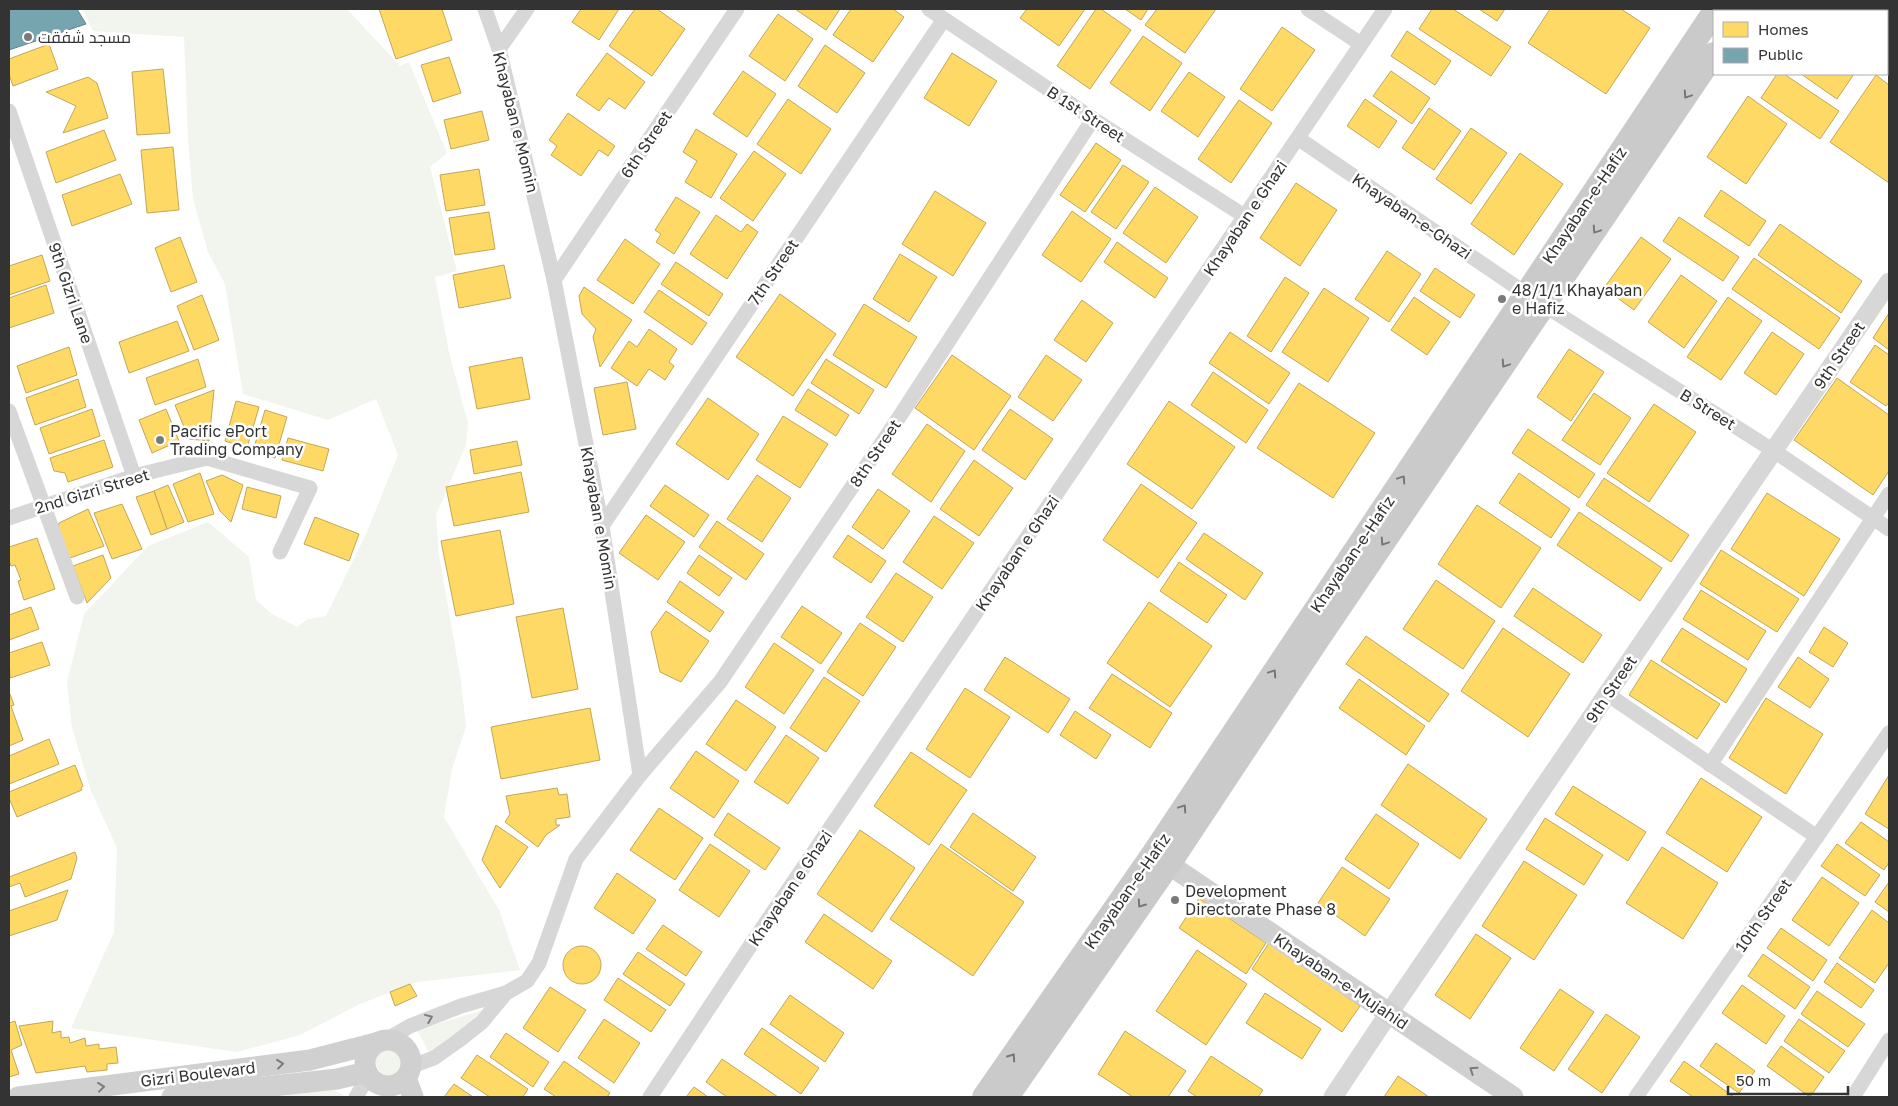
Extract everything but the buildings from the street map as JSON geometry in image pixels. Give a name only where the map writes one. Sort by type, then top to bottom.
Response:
[{"type":"main road","name":"Khayaban-e-Hafiz","points":[[984,1097],[1161,859],[1318,639],[1535,299],[1713,14]]},
{"type":"main road","name":"Khayaban-e-Hafiz","points":[[1535,299],[1713,55]]},
{"type":"main road","name":"Khayaban-e-Mujahid","points":[[1161,859],[1513,1097]]},
{"type":"main road","points":[[1007,1097],[1161,859]]},
{"type":"main road","points":[[394,1040],[406,1049],[410,1056],[410,1080],[388,1086],[371,1081],[365,1064],[366,1056],[370,1049],[381,1042],[394,1040]]},
{"type":"main road","name":"Gizri Boulevard","points":[[18,1097],[310,1060],[381,1042]]},
{"type":"main road","name":"Gizri Boulevard","points":[[172,1097],[337,1079],[371,1081]]},
{"type":"street","name":"Khayaban e Momin","points":[[485,9],[499,49],[554,280],[602,526],[640,775]]},
{"type":"street","points":[[499,49],[527,9]]},
{"type":"street","name":"6th Street","points":[[554,280],[738,9]]},
{"type":"street","name":"B 1st Street","points":[[929,9],[1092,119],[1246,216]]},
{"type":"street","points":[[1308,9],[1361,44]]},
{"type":"street","name":"Khayaban e Ghazi","points":[[650,1097],[755,938],[1299,139],[1385,9]]},
{"type":"street","name":"7th Street","points":[[602,526],[944,19]]},
{"type":"street","name":"9th Gizri Lane","points":[[9,111],[134,476]]},
{"type":"street","name":"8th Street","points":[[640,775],[720,682],[896,422],[1092,119]]},
{"type":"street","name":"Khayaban-e-Ghazi","points":[[1299,139],[1535,299]]},
{"type":"street","name":"9th Street","points":[[1333,1097],[1889,282]]},
{"type":"street","name":"B Street","points":[[1535,299],[1774,451],[1889,529]]},
{"type":"street","points":[[9,410],[77,597]]},
{"type":"street","name":"2nd Gizri Street","points":[[9,518],[134,476],[207,458],[310,488],[280,552]]},
{"type":"street","points":[[1710,765],[1889,494]]},
{"type":"street","points":[[1607,694],[1817,837]]},
{"type":"street","name":"10th Street","points":[[1636,1097],[1889,733]]},
{"type":"street","points":[[381,1042],[410,1026],[460,1006],[506,993],[527,980],[539,963],[576,860],[640,775]]},
{"type":"street","points":[[410,1080],[434,1058],[482,1022],[506,993]]},
{"type":"street","points":[[1852,1097],[1889,1040]]},
{"type":"street","points":[[356,1097],[371,1081]]},
{"type":"shaded area","points":[[82,9],[347,9],[400,66],[409,62],[447,153],[430,167],[457,271],[435,277],[449,353],[468,423],[466,445],[436,515],[439,555],[461,681],[466,727],[452,769],[444,817],[499,910],[520,970],[417,982],[360,1004],[300,1035],[237,1052],[71,1028],[114,932],[117,848],[91,791],[72,728],[67,682],[84,614],[148,546],[208,522],[249,557],[256,600],[272,614],[297,627],[308,619],[326,616],[367,532],[398,455],[376,399],[328,420],[243,394],[225,284],[208,252],[193,199],[188,139],[184,37],[93,31]]},
{"type":"shaded area","points":[[483,1010],[431,1056],[417,1030]]},
{"type":"shaded area","points":[[390,1048],[400,1052],[404,1062],[400,1072],[390,1076],[380,1072],[376,1062],[380,1052]]},
{"type":"shaded area","points":[[329,1087],[346,1097],[267,1097]]},
{"type":"place","name":"مسجد شفقت","points":[[28,37]]},
{"type":"place","name":"48/1/1 Khayaban e Hafiz","points":[[1502,299]]},
{"type":"place","name":"Pacific ePort Trading Company","points":[[160,440]]},
{"type":"place","name":"Development Directorate Phase 8","points":[[1175,900]]}]
